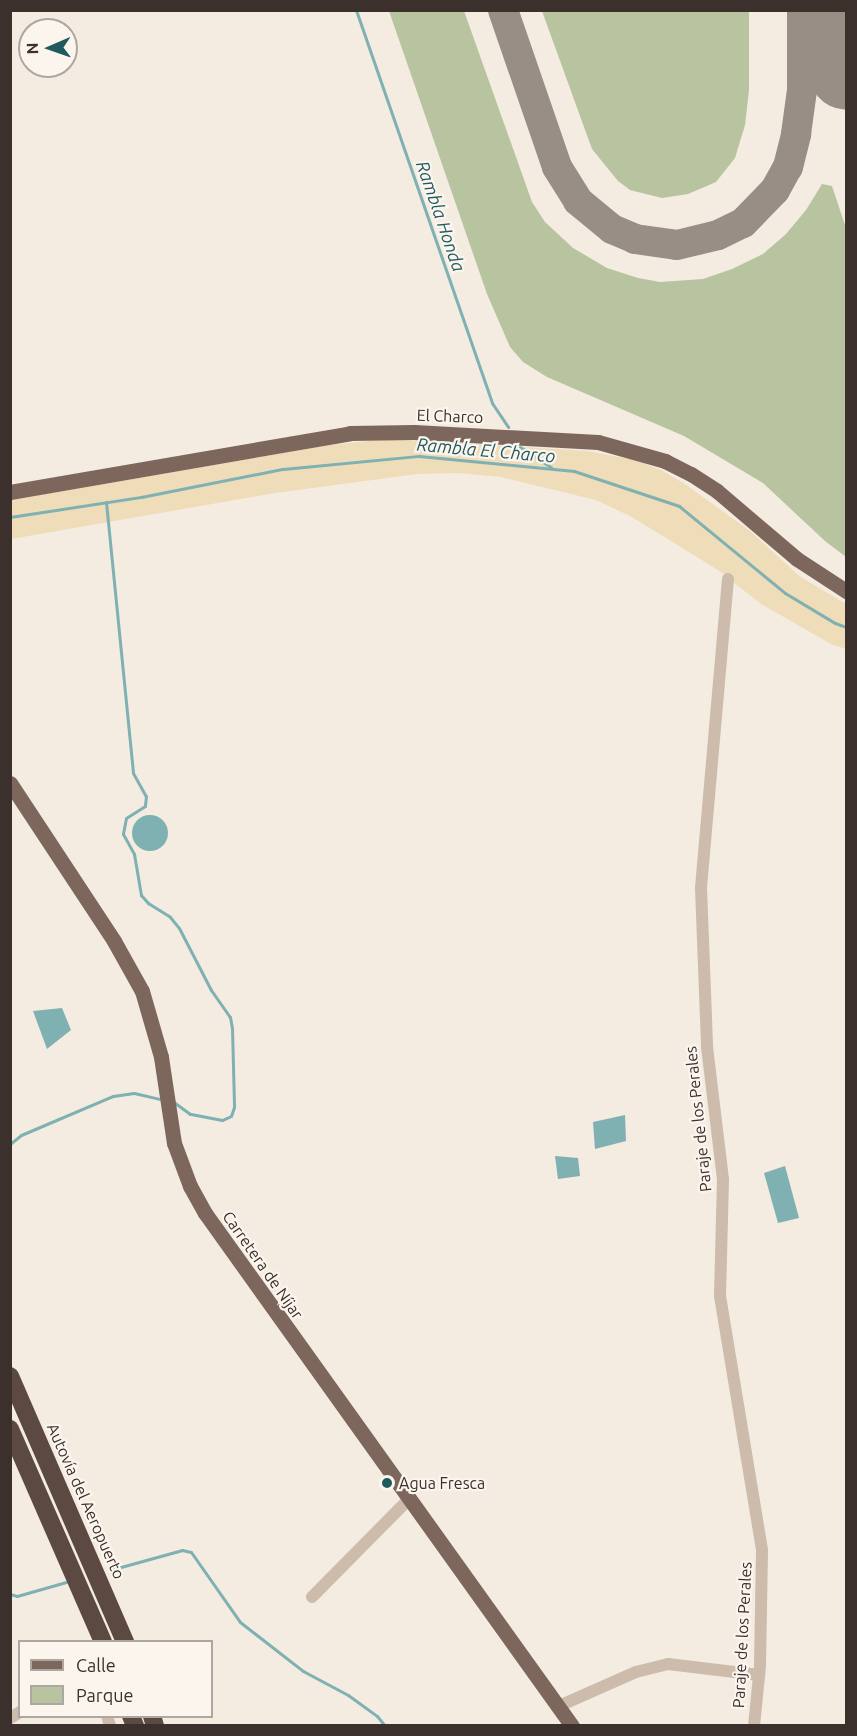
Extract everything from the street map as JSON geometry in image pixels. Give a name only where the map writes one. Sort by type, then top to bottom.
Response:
[{"type":"highway","name":"Autovía del Aeropuerto","points":[[10,1376],[124,1640]]},
{"type":"highway","points":[[10,1429],[103,1640]]},
{"type":"main road","name":"El Charco","points":[[10,492],[350,433],[414,432],[598,442],[665,461],[691,474],[717,491],[797,559],[846,591]]},
{"type":"main road","name":"Carretera de Níjar","points":[[10,783],[114,941],[142,991],[161,1057],[174,1143],[190,1186],[205,1213],[572,1725]]},
{"type":"street","name":"Paraje de los Perales","points":[[728,579],[701,888],[706,1047],[723,1180],[720,1296],[762,1551],[759,1675],[754,1725]]},
{"type":"street","points":[[312,1597],[409,1499]]},
{"type":"street","points":[[559,1706],[636,1672],[668,1664],[759,1675]]},
{"type":"green space","points":[[389,11],[464,11],[532,202],[545,222],[573,248],[607,268],[660,282],[703,279],[732,269],[763,254],[786,234],[806,210],[822,184],[832,186],[846,228],[846,557],[825,541],[763,483],[684,436],[547,377],[523,362],[510,347],[487,294]]},
{"type":"green space","points":[[542,11],[749,11],[749,90],[745,125],[735,158],[716,182],[688,194],[662,198],[630,190],[618,181],[592,149]]},
{"type":"sand","points":[[388,439],[587,451],[634,460],[661,470],[685,484],[750,531],[799,576],[846,604],[846,649],[831,644],[761,604],[718,570],[632,517],[596,500],[501,477],[458,473],[417,474],[275,493],[11,539],[11,500],[330,445]]},
{"type":"water","points":[[150,815],[163,820],[168,833],[163,846],[150,851],[137,846],[132,833],[137,820]]},
{"type":"water","points":[[62,1008],[71,1030],[47,1049],[33,1011]]},
{"type":"water","points":[[625,1115],[626,1141],[595,1149],[593,1122]]},
{"type":"water","points":[[555,1156],[578,1158],[580,1176],[558,1179]]},
{"type":"water","points":[[785,1166],[799,1218],[778,1223],[764,1173]]},
{"type":"waterway","name":"Rambla Honda","points":[[356,10],[492,403],[508,427]]},
{"type":"waterway","name":"Rambla Honda","points":[[520,447],[551,467]]},
{"type":"waterway","name":"Rambla El Charco","points":[[10,517],[141,497],[283,469],[419,456],[574,471],[679,506],[785,593],[835,623],[846,627]]},
{"type":"waterway","points":[[106,502],[133,773],[146,796],[145,806],[126,818],[123,834],[134,854],[141,895],[148,903],[170,917],[179,928],[211,990],[230,1017],[232,1028],[234,1107],[231,1116],[222,1120],[190,1114],[175,1103]]},
{"type":"waterway","points":[[10,1144],[21,1135],[113,1096],[134,1093],[159,1099]]},
{"type":"waterway","points":[[110,1570],[182,1550],[191,1552],[240,1622],[303,1671],[348,1695],[377,1716],[385,1726]]},
{"type":"waterway","points":[[10,1594],[17,1596],[66,1582]]},
{"type":"taxiway","points":[[503,10],[557,167],[578,201],[612,229],[635,239],[677,245],[718,235],[743,223],[775,190],[788,167],[796,134],[802,90],[802,10]]},
{"type":"runway","points":[[825,10],[846,72]]},
{"type":"place","name":"Agua Fresca","points":[[387,1483]]}]
